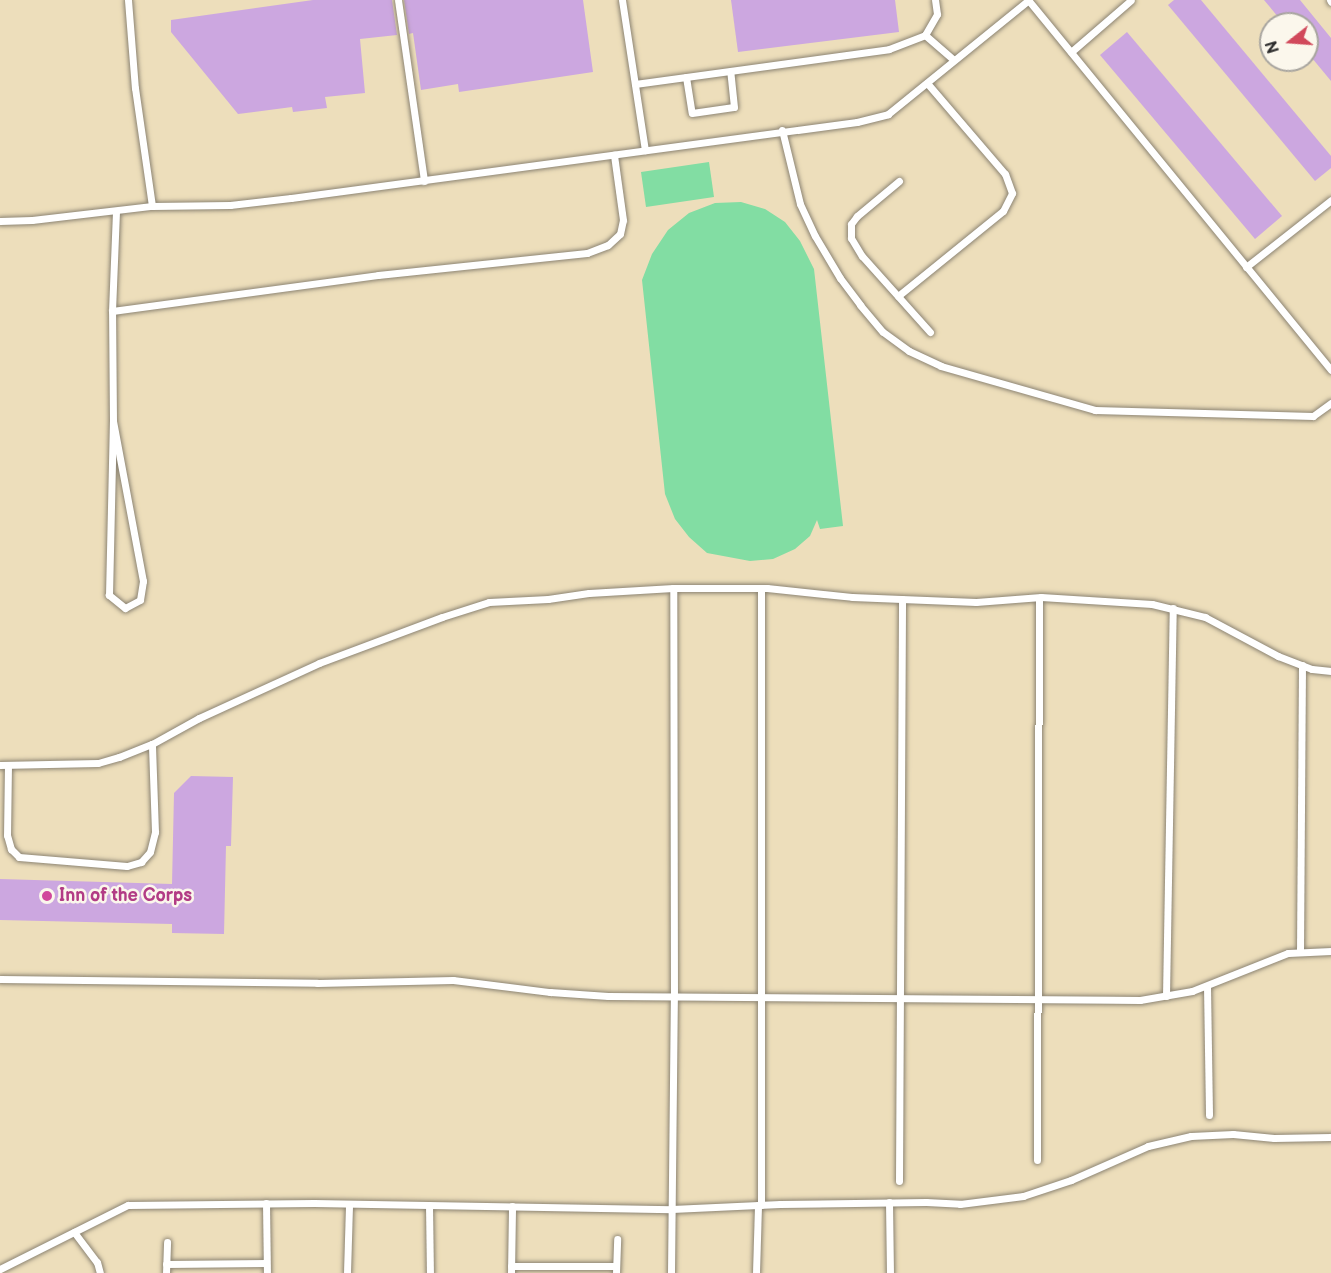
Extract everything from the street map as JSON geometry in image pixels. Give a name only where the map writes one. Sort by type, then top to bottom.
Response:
[{"type":"lane","points":[[128,0],[135,88],[152,206]]},
{"type":"lane","points":[[398,0],[424,181]]},
{"type":"lane","points":[[622,0],[645,150]]},
{"type":"lane","points":[[634,84],[889,49],[926,35],[937,14],[935,0]]},
{"type":"lane","points":[[0,221],[152,206],[230,205],[424,181],[782,130],[857,122],[888,114],[1029,0],[1331,370]]},
{"type":"lane","points":[[1071,52],[1131,0]]},
{"type":"lane","points":[[926,35],[954,60]]},
{"type":"lane","points":[[686,77],[692,113],[734,107],[730,71]]},
{"type":"lane","points":[[898,296],[1003,211],[1012,193],[1005,174],[927,83]]},
{"type":"lane","points":[[782,130],[800,204],[820,244],[840,278],[860,305],[883,332],[909,351],[941,366],[1095,410],[1312,416],[1331,403]]},
{"type":"lane","points":[[112,311],[378,275],[586,253],[608,246],[620,234],[623,220],[614,155]]},
{"type":"lane","points":[[899,181],[851,225],[851,238],[862,256],[930,332]]},
{"type":"lane","points":[[1246,267],[1331,200]]},
{"type":"lane","points":[[113,421],[143,581],[140,600],[125,608],[109,595],[113,421],[112,311],[116,211]]},
{"type":"lane","points":[[671,1273],[674,997],[673,588]]},
{"type":"lane","points":[[0,765],[98,763],[152,744],[199,718],[319,663],[442,617],[489,603],[673,588],[761,588],[902,599],[976,602],[1038,598],[1110,601],[1173,608],[1205,617],[1302,665],[1331,671]]},
{"type":"lane","points":[[756,1273],[760,1205],[763,996],[761,588]]},
{"type":"lane","points":[[1037,1160],[1038,598]]},
{"type":"lane","points":[[899,1181],[902,599]]},
{"type":"lane","points":[[1166,996],[1173,608]]},
{"type":"lane","points":[[1300,952],[1302,665]]},
{"type":"lane","points":[[8,765],[7,835],[11,849],[19,857],[127,866],[141,862],[150,852],[154,832],[152,744]]},
{"type":"lane","points":[[0,979],[317,983],[453,980],[550,993],[674,997],[1140,1000],[1207,986],[1256,964],[1300,952],[1331,951]]},
{"type":"lane","points":[[1207,986],[1209,1115]]},
{"type":"lane","points":[[0,1269],[128,1205],[266,1203],[672,1209],[890,1202],[960,1204],[1023,1196],[1071,1180],[1148,1146],[1191,1136],[1233,1134],[1274,1138],[1331,1137]]},
{"type":"lane","points":[[890,1202],[890,1273]]},
{"type":"lane","points":[[266,1203],[267,1273]]},
{"type":"lane","points":[[347,1273],[349,1204]]},
{"type":"lane","points":[[429,1205],[430,1273]]},
{"type":"lane","points":[[512,1206],[511,1269],[616,1270],[617,1239]]},
{"type":"lane","points":[[74,1232],[97,1262],[100,1273]]},
{"type":"lane","points":[[166,1273],[167,1242]]},
{"type":"lane","points":[[166,1264],[266,1263]]},
{"type":"green space","points":[[709,162],[714,197],[646,207],[641,172]]},
{"type":"green space","points":[[741,202],[765,209],[785,222],[800,241],[814,269],[843,526],[820,529],[817,520],[810,536],[795,549],[773,559],[750,561],[707,553],[689,537],[675,519],[665,494],[642,280],[652,254],[668,230],[689,213],[715,203]]},
{"type":"building","points":[[313,0],[392,0],[397,35],[360,39],[365,93],[325,97],[327,108],[293,112],[292,107],[238,114],[171,32],[171,20]]},
{"type":"building","points":[[404,0],[583,0],[593,72],[459,92],[458,84],[421,90],[413,33],[409,34]]},
{"type":"building","points":[[731,0],[895,0],[899,32],[738,52]]},
{"type":"building","points":[[1174,0],[1201,0],[1331,156],[1331,168],[1315,181],[1168,5]]},
{"type":"building","points":[[1264,0],[1300,0],[1310,12],[1274,12]]},
{"type":"building","points":[[1319,23],[1331,38],[1331,81],[1319,66]]},
{"type":"building","points":[[1127,32],[1282,216],[1255,239],[1100,55]]},
{"type":"building","points":[[191,776],[233,777],[231,846],[226,846],[224,934],[172,933],[172,924],[0,920],[0,879],[172,884],[174,793]]},
{"type":"place","name":"Inn of the Corps","points":[[47,896]]}]
